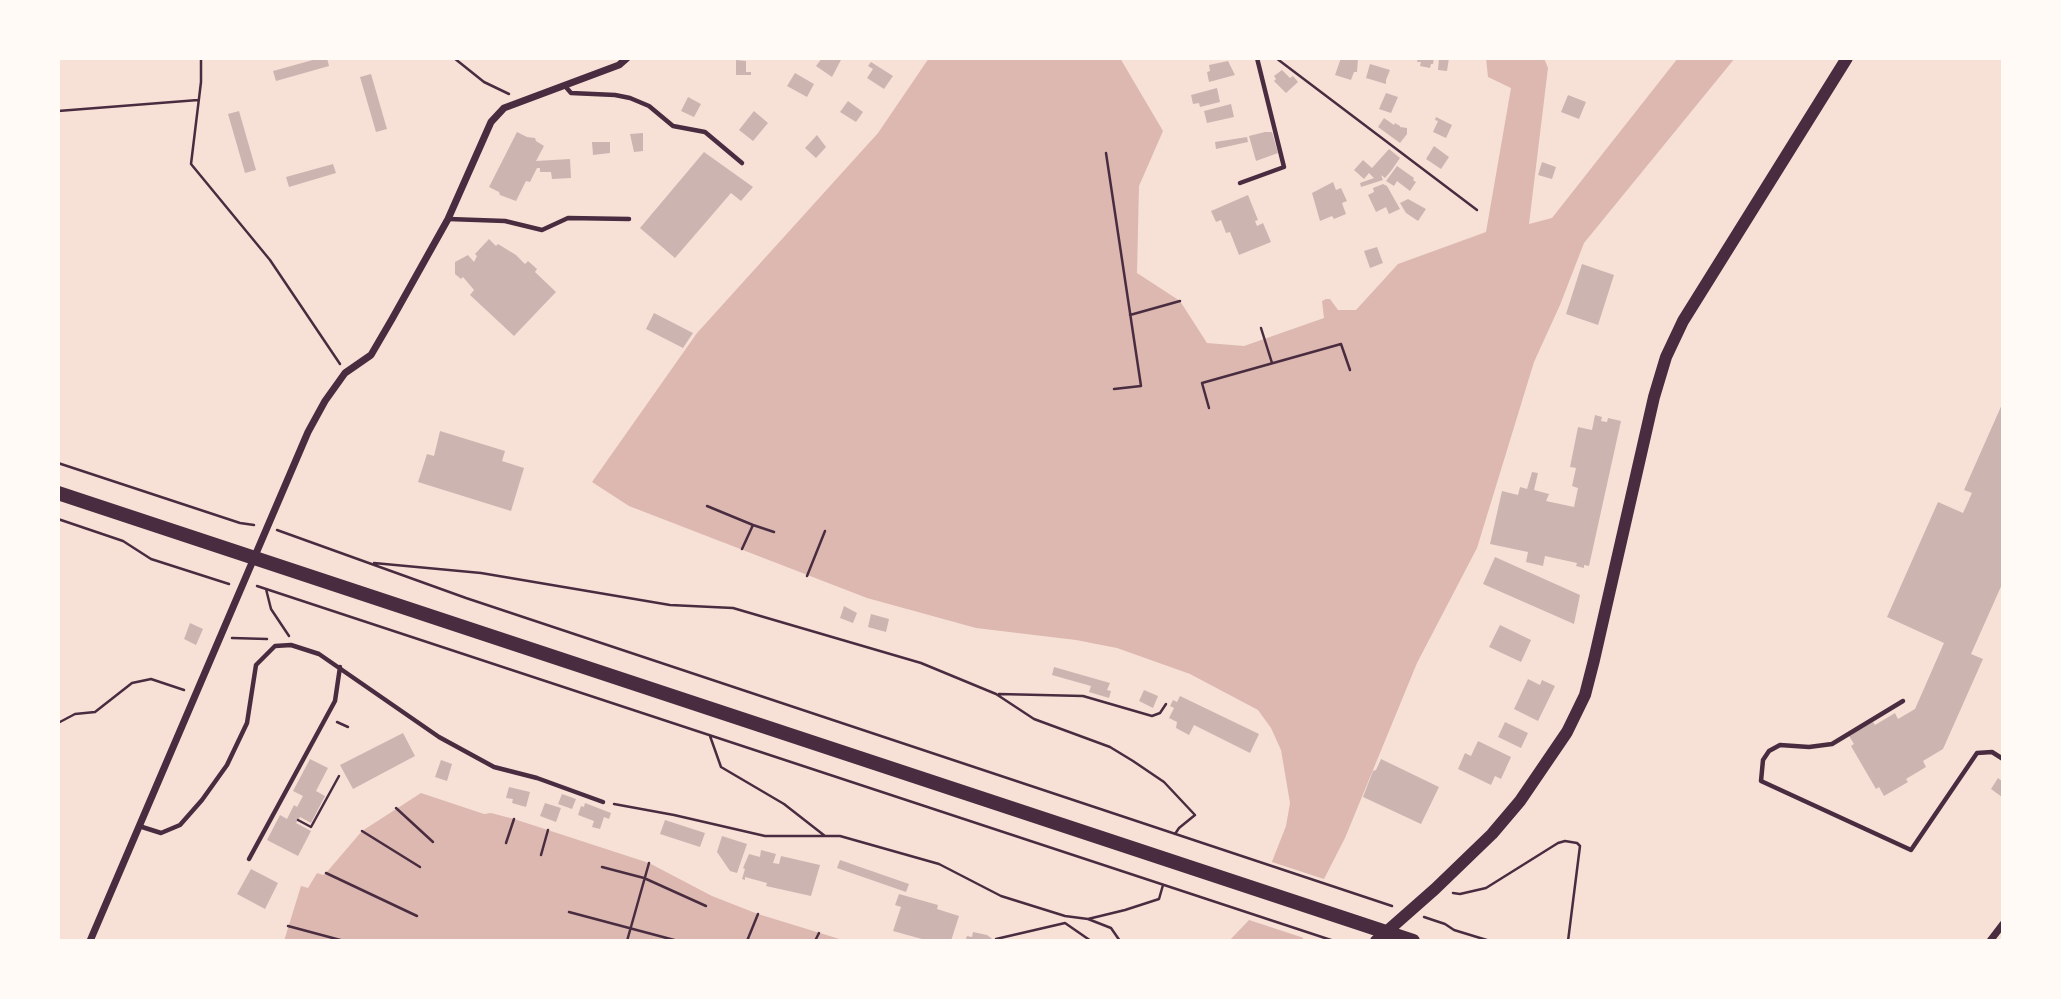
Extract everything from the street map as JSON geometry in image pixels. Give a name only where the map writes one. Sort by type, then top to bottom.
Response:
[{"type":"main road","points":[[58,493],[1413,941]]},
{"type":"street","points":[[90,941],[308,432],[345,373],[371,355],[448,219],[491,122],[504,108],[564,86],[627,58]]},
{"type":"street","points":[[1376,941],[1492,834],[1520,802],[1567,732],[1585,695],[1654,397],[1666,357],[1683,321],[1847,58]]},
{"type":"street","points":[[1990,941],[2003,925]]},
{"type":"lane","points":[[1240,183],[1284,167],[1257,58]]},
{"type":"lane","points":[[564,86],[571,93],[615,95],[649,106],[673,126],[705,132],[742,163]]},
{"type":"lane","points":[[448,219],[505,221],[542,230],[568,218],[629,219]]},
{"type":"lane","points":[[139,826],[161,833],[180,825],[202,800],[227,765],[247,723],[256,665],[275,646],[291,645],[319,654],[341,667],[439,737],[494,766],[604,802]]},
{"type":"lane","points":[[249,859],[335,701],[341,667]]},
{"type":"lane","points":[[1903,701],[1832,744],[1809,747],[1780,745],[1769,751],[1763,760],[1761,781],[1911,850],[1978,753],[1992,752],[2003,759]]},
{"type":"path","points":[[201,58],[201,82],[191,164],[270,260],[345,373]]},
{"type":"path","points":[[454,58],[484,82],[522,100]]},
{"type":"path","points":[[1276,58],[1477,210]]},
{"type":"path","points":[[58,111],[198,100]]},
{"type":"path","points":[[1106,153],[1141,386],[1114,389]]},
{"type":"path","points":[[1130,315],[1180,301]]},
{"type":"path","points":[[1261,328],[1272,363]]},
{"type":"path","points":[[1209,408],[1202,383],[1341,344],[1350,370]]},
{"type":"path","points":[[58,463],[240,523]]},
{"type":"path","points":[[708,506],[774,532]]},
{"type":"path","points":[[58,519],[122,541],[151,559],[218,582]]},
{"type":"path","points":[[742,549],[753,525]]},
{"type":"path","points":[[267,527],[466,598],[1394,907]]},
{"type":"path","points":[[807,576],[825,531]]},
{"type":"path","points":[[360,563],[481,573],[670,605],[733,608],[921,663],[996,694],[1034,719],[1110,747],[1164,782],[1195,815],[1179,828],[1175,835]]},
{"type":"path","points":[[254,585],[1334,941]]},
{"type":"path","points":[[266,589],[271,609],[291,639],[291,645]]},
{"type":"path","points":[[220,638],[267,639],[275,646]]},
{"type":"path","points":[[58,723],[75,714],[95,712],[132,683],[151,679],[195,694]]},
{"type":"path","points":[[996,694],[1083,696],[1152,716],[1160,713],[1166,704]]},
{"type":"path","points":[[337,722],[348,727]]},
{"type":"path","points":[[710,736],[721,767],[785,804],[825,836]]},
{"type":"path","points":[[298,820],[313,828],[339,776]]},
{"type":"path","points":[[604,802],[765,836],[840,836],[939,864],[1001,896],[1065,916],[1088,919],[1111,928],[1120,941]]},
{"type":"path","points":[[396,808],[433,842]]},
{"type":"path","points":[[506,844],[514,820]]},
{"type":"path","points":[[362,831],[420,867]]},
{"type":"path","points":[[541,855],[548,831]]},
{"type":"path","points":[[1435,889],[1460,894],[1486,888],[1558,843],[1577,843],[1580,846],[1569,941]]},
{"type":"path","points":[[627,941],[649,863]]},
{"type":"path","points":[[602,867],[644,878],[706,906]]},
{"type":"path","points":[[326,873],[417,916]]},
{"type":"path","points":[[1088,919],[1159,899],[1163,885]]},
{"type":"path","points":[[569,912],[678,941]]},
{"type":"path","points":[[747,941],[758,914]]},
{"type":"path","points":[[1419,915],[1490,941]]},
{"type":"path","points":[[1065,916],[1065,923]]},
{"type":"path","points":[[996,939],[1065,923],[1091,941]]},
{"type":"path","points":[[288,926],[344,941]]},
{"type":"path","points":[[816,941],[818,933]]},
{"type":"shaded area","points":[[929,58],[1120,58],[1163,131],[1139,186],[1137,273],[1180,301],[1207,343],[1244,346],[1324,318],[1322,301],[1326,299],[1330,299],[1338,310],[1356,310],[1398,264],[1486,232],[1511,88],[1488,77],[1486,58],[1544,58],[1548,68],[1529,224],[1552,218],[1678,58],[1735,58],[1584,243],[1534,362],[1477,548],[1417,663],[1345,838],[1324,879],[1302,941],[1229,941],[1249,920],[1286,826],[1290,803],[1281,750],[1271,728],[1258,710],[1190,674],[1117,648],[1076,640],[976,628],[867,598],[629,506],[592,482],[697,333],[878,133]]},
{"type":"shaded area","points":[[421,793],[484,814],[491,813],[514,819],[649,863],[712,896],[758,914],[846,941],[284,941],[301,886],[308,888],[317,873],[326,873],[362,831]]},
{"type":"pier","points":[[1269,861],[1327,880],[1307,939],[1246,919]]},
{"type":"building","points":[[327,58],[329,66],[276,81],[273,71]]},
{"type":"building","points":[[822,58],[842,58],[832,77],[816,66]]},
{"type":"building","points":[[1341,58],[1358,59],[1357,72],[1354,72],[1351,80],[1335,75]]},
{"type":"building","points":[[1418,58],[1434,58],[1433,64],[1430,68],[1420,66]]},
{"type":"building","points":[[1439,58],[1449,58],[1447,71],[1438,70]]},
{"type":"building","points":[[736,60],[746,61],[746,72],[751,72],[751,75],[736,75]]},
{"type":"building","points":[[1228,61],[1235,75],[1209,82],[1209,65]]},
{"type":"building","points":[[871,62],[893,76],[884,89],[867,78],[873,69],[868,66]]},
{"type":"building","points":[[1370,64],[1390,70],[1386,84],[1366,78]]},
{"type":"building","points":[[1282,70],[1298,82],[1286,93],[1274,81],[1274,76]]},
{"type":"building","points":[[795,73],[814,84],[807,97],[787,86]]},
{"type":"building","points":[[371,74],[387,129],[376,132],[360,77]]},
{"type":"building","points":[[1217,88],[1220,102],[1200,107],[1199,103],[1193,104],[1191,95]]},
{"type":"building","points":[[1386,93],[1398,97],[1391,113],[1379,109]]},
{"type":"building","points":[[1568,95],[1586,102],[1579,119],[1561,112]]},
{"type":"building","points":[[688,97],[701,104],[694,117],[681,111]]},
{"type":"building","points":[[848,101],[863,112],[856,122],[840,112]]},
{"type":"building","points":[[1231,104],[1234,117],[1207,123],[1204,111]]},
{"type":"building","points":[[239,111],[256,170],[245,173],[228,114]]},
{"type":"building","points":[[754,111],[768,123],[753,141],[739,130]]},
{"type":"building","points":[[1436,117],[1452,125],[1446,138],[1433,132],[1438,121],[1435,120]]},
{"type":"building","points":[[1384,118],[1394,125],[1395,123],[1407,128],[1407,134],[1400,143],[1378,127]]},
{"type":"building","points":[[517,132],[535,138],[544,146],[536,161],[570,159],[571,178],[552,179],[551,172],[540,172],[540,168],[537,168],[530,182],[526,181],[516,201],[489,187]]},
{"type":"building","points":[[1272,132],[1278,153],[1256,161],[1249,136]]},
{"type":"building","points":[[643,133],[643,151],[634,152],[630,134]]},
{"type":"building","points":[[817,135],[826,147],[816,158],[805,148]]},
{"type":"building","points":[[1247,137],[1248,142],[1216,149],[1215,142]]},
{"type":"building","points":[[592,142],[610,142],[610,153],[593,155]]},
{"type":"building","points":[[1434,146],[1449,157],[1441,169],[1426,159]]},
{"type":"building","points":[[1389,149],[1400,158],[1391,171],[1385,178],[1381,175],[1383,180],[1361,187],[1360,183],[1374,178],[1369,173],[1364,179],[1354,170],[1363,160],[1372,168]]},
{"type":"building","points":[[704,152],[753,187],[741,201],[731,193],[675,258],[640,228]]},
{"type":"building","points":[[1542,162],[1556,167],[1552,179],[1538,175]]},
{"type":"building","points":[[333,164],[336,173],[289,187],[286,177]]},
{"type":"building","points":[[1397,166],[1414,178],[1416,182],[1410,191],[1397,181],[1394,186],[1386,181]]},
{"type":"building","points":[[1333,182],[1336,190],[1341,188],[1347,201],[1342,203],[1346,214],[1320,221],[1312,193]]},
{"type":"building","points":[[1383,184],[1387,186],[1400,209],[1389,214],[1386,207],[1376,212],[1368,195],[1374,192],[1373,188]]},
{"type":"building","points":[[1248,195],[1258,220],[1255,221],[1257,226],[1263,223],[1271,242],[1239,255],[1230,232],[1226,233],[1221,220],[1216,222],[1211,211]]},
{"type":"building","points":[[1408,199],[1426,209],[1418,221],[1406,213],[1400,203]]},
{"type":"building","points":[[489,239],[496,246],[498,244],[516,255],[525,264],[528,261],[537,269],[535,272],[556,292],[514,336],[470,295],[474,290],[463,277],[461,279],[455,274],[455,262],[468,255],[474,262],[477,256],[475,254]]},
{"type":"building","points":[[1377,247],[1383,263],[1370,268],[1364,251]]},
{"type":"building","points":[[1582,264],[1614,275],[1598,325],[1566,314]]},
{"type":"building","points":[[654,313],[693,333],[683,348],[646,329]]},
{"type":"building","points":[[2003,402],[2003,582],[1971,654],[1983,659],[1943,749],[1923,761],[1926,767],[1906,779],[1908,782],[1884,796],[1879,787],[1876,789],[1851,746],[1854,744],[1849,736],[1895,713],[1898,719],[1915,709],[1944,643],[1887,617],[1938,502],[1963,513],[1972,493],[1964,490]]},
{"type":"building","points":[[1595,415],[1602,417],[1601,421],[1607,422],[1608,418],[1621,421],[1589,566],[1584,565],[1584,568],[1576,566],[1577,563],[1545,556],[1543,566],[1526,562],[1528,552],[1490,544],[1502,491],[1518,495],[1520,487],[1527,489],[1532,472],[1538,473],[1534,490],[1549,494],[1546,501],[1574,507],[1578,488],[1572,486],[1576,468],[1570,467],[1578,427],[1592,430]]},
{"type":"building","points":[[440,431],[505,451],[502,461],[524,468],[511,511],[418,482],[427,454],[434,456]]},
{"type":"building","points":[[1495,557],[1580,595],[1574,624],[1483,584]]},
{"type":"building","points":[[844,606],[857,613],[853,623],[840,618]]},
{"type":"building","points":[[871,614],[889,619],[886,632],[868,627]]},
{"type":"building","points":[[190,623],[203,629],[196,645],[184,639]]},
{"type":"building","points":[[1500,625],[1531,640],[1521,662],[1489,647]]},
{"type":"building","points":[[1054,667],[1110,683],[1107,690],[1111,691],[1109,698],[1089,692],[1091,686],[1052,675]]},
{"type":"building","points":[[1528,679],[1540,685],[1542,680],[1555,686],[1538,721],[1514,709]]},
{"type":"building","points":[[1144,690],[1158,696],[1153,708],[1139,701]]},
{"type":"building","points":[[1180,696],[1259,734],[1250,753],[1194,725],[1189,735],[1176,728],[1177,722],[1169,718],[1174,708],[1170,706],[1173,700],[1177,702]]},
{"type":"building","points":[[1505,722],[1528,733],[1521,748],[1498,737]]},
{"type":"building","points":[[403,733],[415,756],[353,789],[340,765]]},
{"type":"building","points":[[1478,741],[1511,757],[1501,779],[1495,776],[1491,785],[1458,769],[1465,753],[1471,756]]},
{"type":"building","points":[[310,759],[328,768],[316,791],[325,796],[311,823],[300,817],[296,823],[311,831],[298,856],[267,840],[280,815],[287,819],[294,805],[297,807],[303,796],[293,791]]},
{"type":"building","points":[[1381,759],[1439,787],[1421,824],[1363,797]]},
{"type":"building","points":[[441,760],[452,764],[447,781],[435,777]]},
{"type":"building","points":[[1998,778],[2003,782],[2002,797],[1991,789]]},
{"type":"building","points":[[509,787],[530,792],[526,807],[506,798]]},
{"type":"building","points":[[562,794],[576,799],[572,809],[558,804]]},
{"type":"building","points":[[545,803],[561,808],[556,822],[540,816]]},
{"type":"building","points":[[585,803],[611,813],[609,819],[604,817],[600,829],[592,827],[594,821],[578,815]]},
{"type":"building","points":[[665,820],[705,833],[700,847],[660,834]]},
{"type":"building","points":[[722,836],[747,844],[737,873],[730,871],[717,852]]},
{"type":"building","points":[[761,850],[776,854],[773,863],[779,864],[781,856],[820,865],[811,896],[766,886],[767,883],[745,877],[745,880],[742,879],[749,854],[760,857]]},
{"type":"building","points":[[840,860],[909,884],[906,892],[837,868]]},
{"type":"building","points":[[251,869],[278,883],[265,909],[237,894]]},
{"type":"building","points":[[899,894],[938,905],[937,909],[959,916],[951,941],[929,941],[893,931],[901,907],[895,905]]},
{"type":"building","points":[[973,932],[987,935],[995,941],[965,941],[967,936],[972,937]]}]
